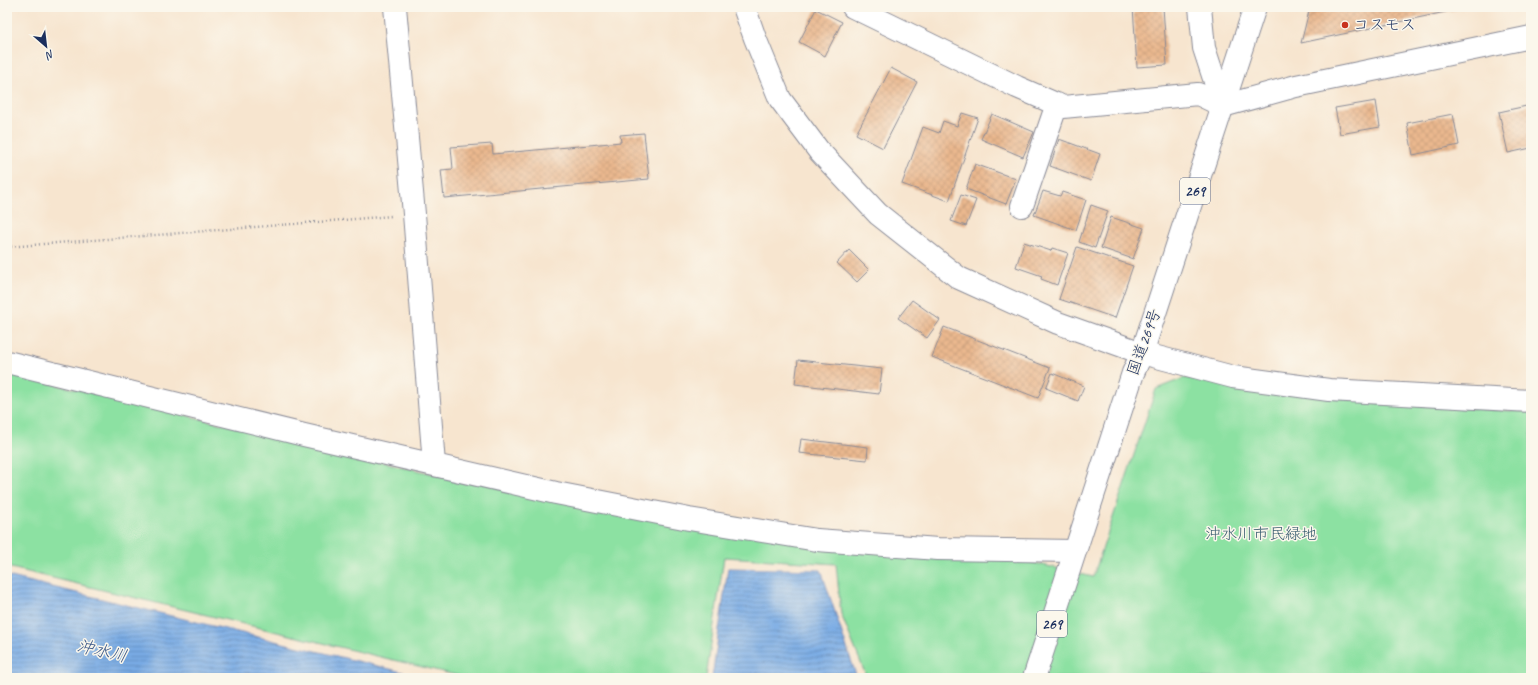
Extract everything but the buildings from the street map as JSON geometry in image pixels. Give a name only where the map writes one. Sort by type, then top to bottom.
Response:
[{"type":"main road","points":[[395,7],[414,214],[434,464]]},
{"type":"main road","points":[[744,7],[780,99],[820,151],[878,214],[959,278],[1058,323],[1142,353],[1233,377],[1329,390],[1531,402]]},
{"type":"main road","points":[[852,7],[1017,87],[1063,107],[1198,94],[1223,106],[1296,86],[1531,37]]},
{"type":"main road","points":[[1200,7],[1204,48],[1223,106]]},
{"type":"main road","name":"国道269号","points":[[1034,678],[1133,373],[1142,353],[1255,7]]},
{"type":"main road","points":[[1022,206],[1057,104]]},
{"type":"main road","points":[[7,362],[304,435],[556,493],[689,519],[817,540],[1072,561]]},
{"type":"path","points":[[7,247],[414,214]]},
{"type":"green space","name":"沖水川市民緑地","points":[[7,373],[442,476],[1018,559],[1093,577],[1156,389],[1184,378],[1378,403],[1531,412],[1531,678],[867,678],[841,614],[836,564],[724,557],[706,678],[468,678],[7,567]]},
{"type":"water","points":[[728,568],[821,570],[857,678],[712,678]]},
{"type":"water","name":"沖水川","points":[[7,576],[427,678],[7,678]]},
{"type":"place","name":"コスモス","points":[[1345,25]]}]
